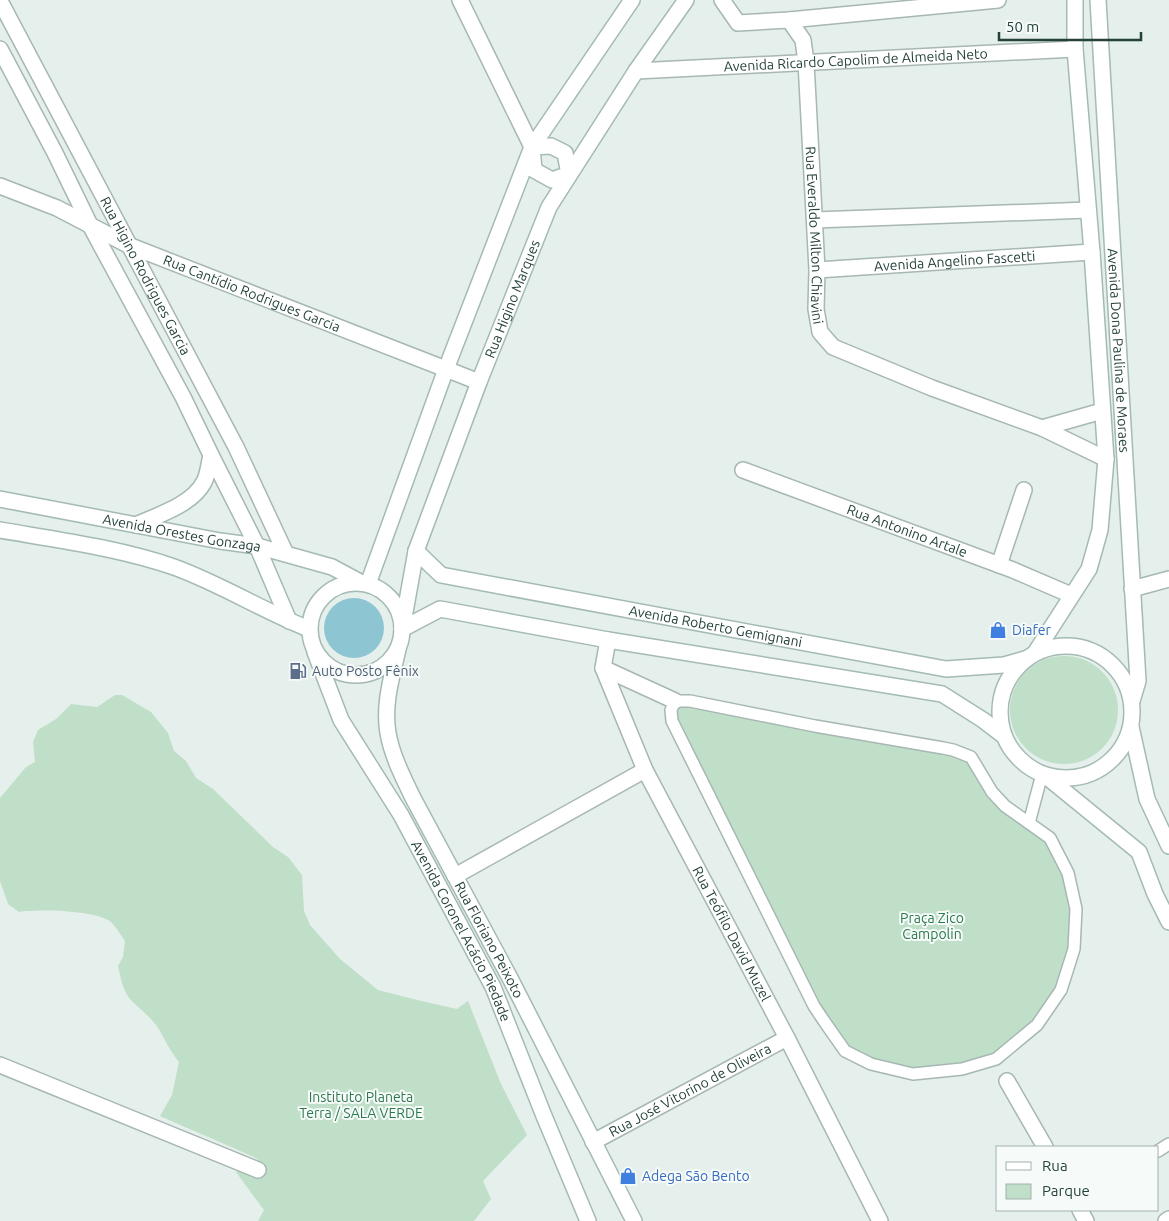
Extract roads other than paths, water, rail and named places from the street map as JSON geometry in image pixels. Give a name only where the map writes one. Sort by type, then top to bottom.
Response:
[{"type":"main road","points":[[460,0],[532,146],[534,170],[552,180],[569,174],[565,153],[551,146],[532,146]]},
{"type":"main road","points":[[364,583],[532,146],[632,0]]},
{"type":"main road","name":"Rua Higino Marques","points":[[402,629],[416,551],[478,382],[549,207],[636,70],[686,0]]},
{"type":"main road","points":[[722,0],[738,23],[789,20],[998,0]]},
{"type":"main road","name":"Avenida Dona Paulina de Moraes","points":[[1030,656],[1089,569],[1100,530],[1106,459],[1092,252],[1075,49],[1074,0]]},
{"type":"main road","name":"Avenida Dona Paulina de Moraes","points":[[1098,0],[1138,681],[1132,701]]},
{"type":"main road","name":"Rua Higino Rodrigues Garcia","points":[[0,1],[236,447],[286,554]]},
{"type":"main road","name":"Rua Everaldo Milton Chiavini","points":[[789,20],[802,40],[806,62],[815,220],[816,309],[820,332],[833,347],[932,388],[1042,428],[1106,459]]},
{"type":"main road","name":"Rua Higino Rodrigues Garcia","points":[[0,49],[91,227],[175,381],[210,455],[257,546],[289,621]]},
{"type":"main road","name":"Avenida Ricardo Capolim de Almeida Neto","points":[[636,70],[1075,49]]},
{"type":"main road","name":"Rua Cantídio Rodrigues Garcia","points":[[0,186],[57,208],[128,245],[478,382]]},
{"type":"main road","points":[[815,220],[1088,210]]},
{"type":"main road","name":"Avenida Angelino Fascetti","points":[[817,270],[1092,252]]},
{"type":"main road","points":[[1042,428],[1102,410]]},
{"type":"main road","points":[[136,525],[181,505],[191,496],[204,482],[210,455]]},
{"type":"main road","name":"Rua Antonino Artale","points":[[742,470],[999,565],[1071,595]]},
{"type":"main road","points":[[999,565],[1024,490]]},
{"type":"main road","name":"Avenida Orestes Gonzaga","points":[[0,499],[220,541],[257,546],[332,567],[364,583]]},
{"type":"main road","points":[[0,530],[111,550],[174,567],[219,585],[289,621],[309,629]]},
{"type":"main road","name":"Avenida Roberto Gemignani","points":[[416,551],[441,575],[946,670],[1004,665],[1030,656]]},
{"type":"main road","points":[[1132,589],[1169,579]]},
{"type":"main road","points":[[348,583],[364,583],[379,588],[388,596],[396,606],[401,617],[402,629],[398,649],[389,661],[378,670],[364,675],[350,676],[336,672],[324,663],[315,652],[309,629],[310,618],[314,608],[324,595],[338,586],[348,583]]},
{"type":"main road","name":"Avenida Roberto Gemignani","points":[[402,629],[440,609],[608,640],[942,694],[1004,736]]},
{"type":"main road","points":[[608,640],[602,668],[674,701]]},
{"type":"main road","points":[[1169,846],[1147,799],[1131,726],[1132,701],[1125,681],[1113,664],[1096,652],[1076,646],[1054,646],[1030,656],[1011,674],[1002,694],[1000,715],[1004,736],[1013,752],[1026,765],[1044,775],[1139,852],[1155,894],[1169,922]]},
{"type":"main road","name":"Rua Floriano Peixoto","points":[[398,649],[387,712],[388,732],[400,771],[412,798],[556,1068],[634,1221]]},
{"type":"main road","name":"Avenida Coronel Acácio Piedade","points":[[315,652],[341,720],[401,815],[493,987],[588,1221]]},
{"type":"main road","name":"Rua Teófilo David Muzel","points":[[602,668],[645,770],[787,1038],[880,1221]]},
{"type":"main road","points":[[1044,775],[1064,779],[1082,777],[1099,770],[1114,759],[1124,744],[1131,726]]},
{"type":"main road","points":[[455,876],[645,770]]},
{"type":"main road","name":"Rua José Vitorino de Oliveira","points":[[593,1142],[787,1038]]},
{"type":"main road","points":[[0,1065],[258,1170]]},
{"type":"main road","points":[[1007,1081],[1044,1146]]},
{"type":"lane","points":[[674,701],[690,701],[815,726],[953,750],[971,757],[992,792],[1005,806],[1029,823],[1050,838],[1068,873],[1076,909],[1074,949],[1061,990],[1037,1025],[996,1059],[962,1069],[913,1074],[871,1064],[846,1051],[814,1006],[672,722],[671,710],[674,701]]},
{"type":"lane","points":[[1029,823],[1044,775]]},
{"type":"water","points":[[348,598],[360,598],[371,603],[379,611],[384,622],[382,640],[371,653],[360,658],[348,658],[337,653],[329,645],[324,634],[324,622],[329,611],[337,603]]},
{"type":"place","name":"Diafer","points":[[998,630]]},
{"type":"place","name":"Auto Posto Fênix","points":[[298,671]]},
{"type":"place","name":"Adega São Bento","points":[[628,1176]]},
{"type":"park label","name":"Praça Zico Campolin","points":[[932,926]]},
{"type":"park label","name":"Instituto Planeta Terra / SALA VERDE","points":[[361,1106]]}]
